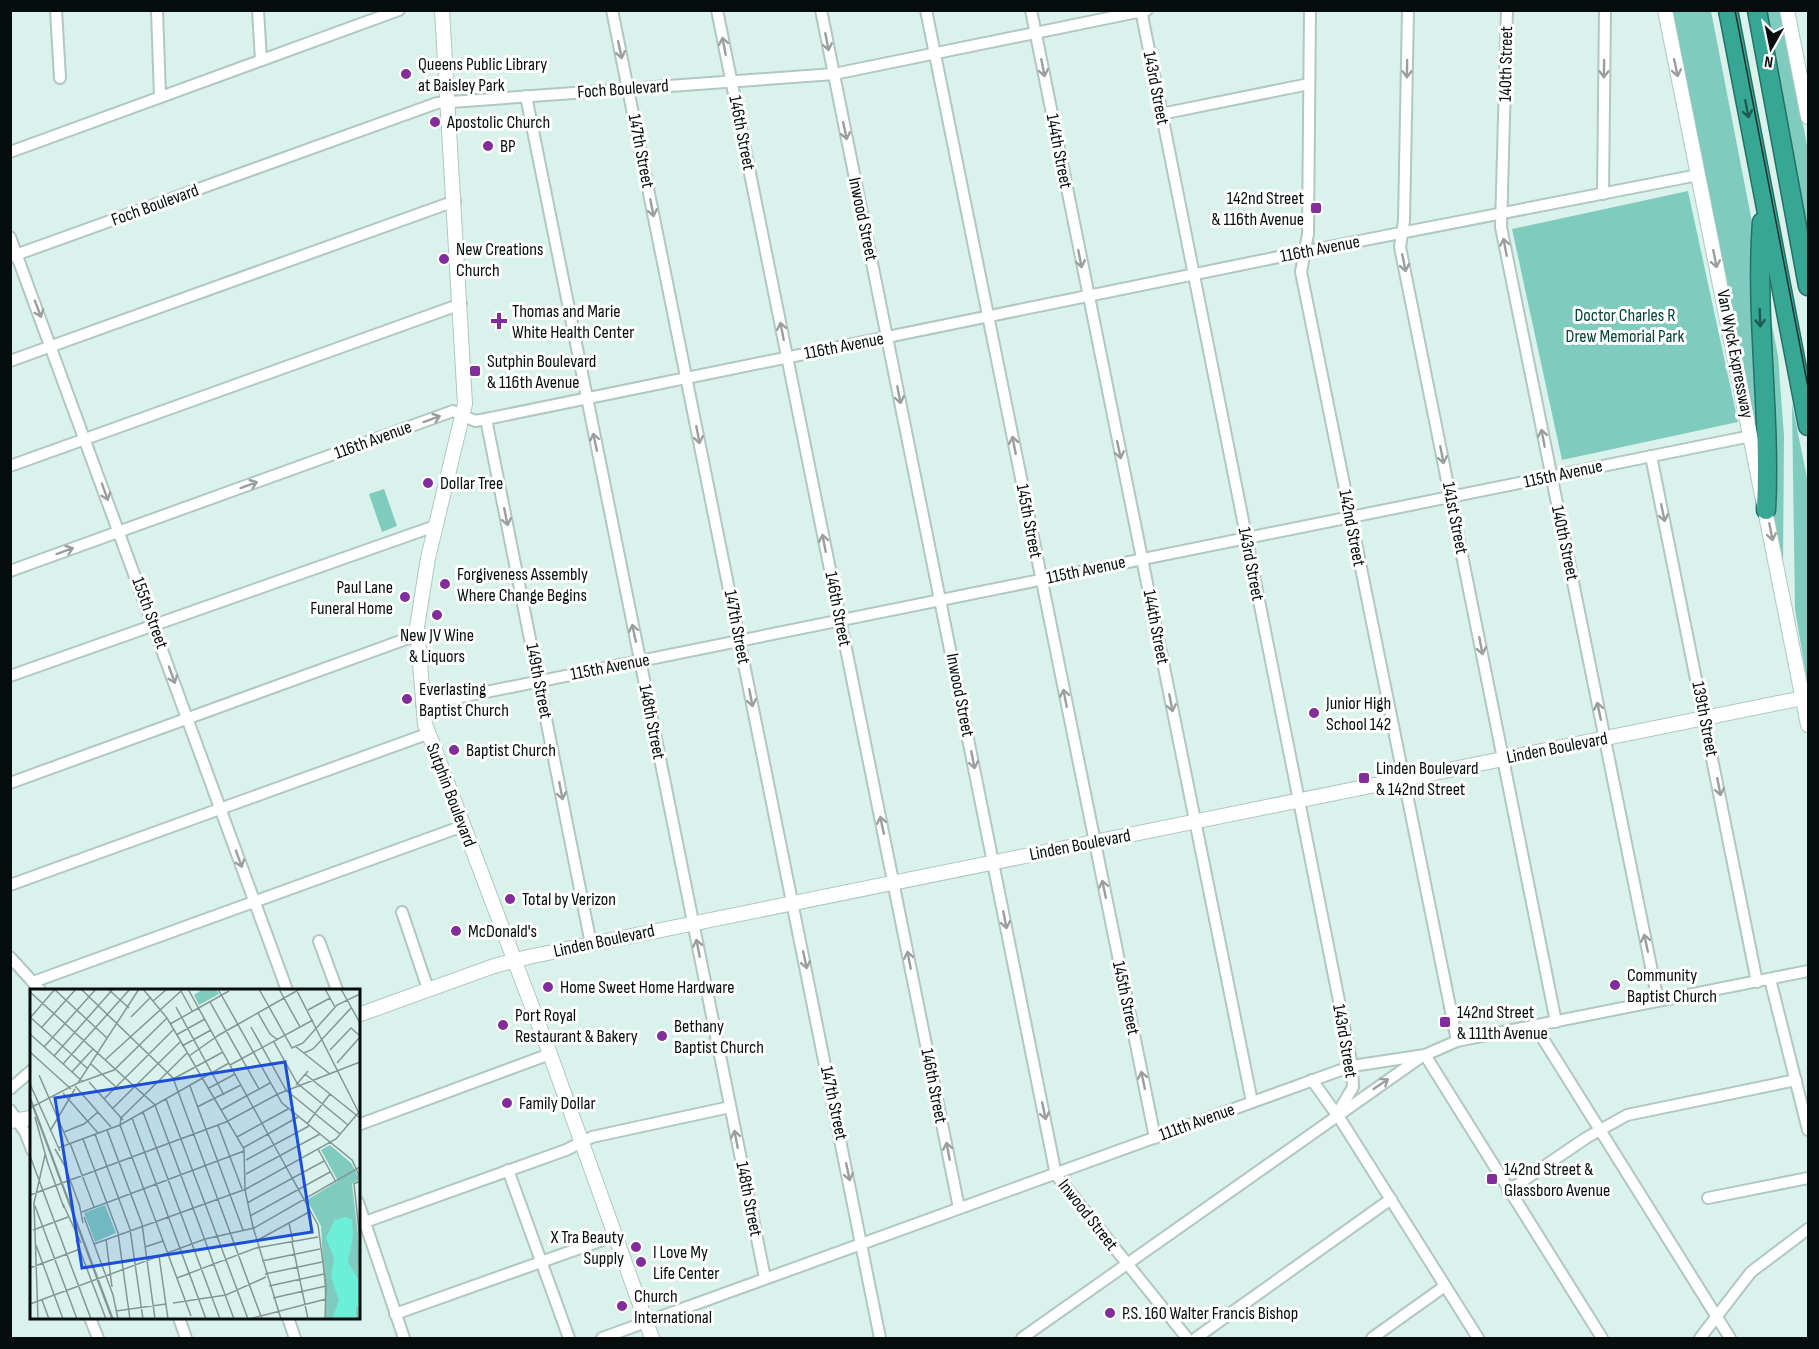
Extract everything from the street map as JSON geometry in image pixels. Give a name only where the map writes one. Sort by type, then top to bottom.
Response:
[{"type":"highway","points":[[1728,10],[1809,426]]},
{"type":"highway","points":[[1757,10],[1809,286]]},
{"type":"highway","points":[[1774,94],[1809,225]]},
{"type":"highway","points":[[1764,196],[1758,269],[1768,466],[1766,510]]},
{"type":"main road","name":"Sutphin Boulevard","points":[[442,10],[461,304],[463,416],[435,526],[417,634],[422,705],[427,734],[550,1054],[652,1338]]},
{"type":"main road","name":"Van Wyck Expressway","points":[[1665,10],[1806,698],[1809,725]]},
{"type":"main road","points":[[1787,10],[1809,117]]},
{"type":"main road","name":"Linden Boulevard","points":[[360,1013],[514,960],[1806,698]]},
{"type":"street","points":[[56,10],[60,78]]},
{"type":"street","points":[[157,10],[160,97]]},
{"type":"street","points":[[258,10],[261,60]]},
{"type":"street","points":[[10,152],[399,10]]},
{"type":"street","name":"147th Street","points":[[612,10],[880,1338]]},
{"type":"street","name":"146th Street","points":[[717,10],[959,1208]]},
{"type":"street","name":"Inwood Street","points":[[821,10],[1056,1175],[1187,1338]]},
{"type":"street","name":"145th Street","points":[[926,10],[1155,1138]]},
{"type":"street","name":"144th Street","points":[[1031,10],[1087,297],[1252,1102]]},
{"type":"street","name":"142nd Street","points":[[1310,10],[1308,234],[1300,272],[1457,1041]]},
{"type":"street","name":"141st Street","points":[[1408,10],[1400,247],[1556,1022]]},
{"type":"street","name":"140th Street","points":[[1507,10],[1502,227],[1658,1001]]},
{"type":"street","points":[[1603,194],[1605,10]]},
{"type":"street","name":"Foch Boulevard","points":[[14,256],[437,103],[834,74],[1143,11]]},
{"type":"street","name":"143rd Street","points":[[1143,11],[1161,114],[1352,1066],[1353,1087],[1337,1114]]},
{"type":"street","points":[[1161,114],[1309,84]]},
{"type":"street","name":"148th Street","points":[[526,96],[765,1278]]},
{"type":"street","name":"116th Avenue","points":[[10,571],[453,411],[475,421],[486,419],[1303,252],[1698,175]]},
{"type":"street","points":[[10,361],[455,201]]},
{"type":"street","name":"155th Street","points":[[10,237],[14,256],[52,346],[287,989]]},
{"type":"street","points":[[10,466],[461,304]]},
{"type":"street","name":"149th Street","points":[[486,419],[591,944]]},
{"type":"street","name":"115th Avenue","points":[[422,705],[1751,436]]},
{"type":"street","name":"139th Street","points":[[1652,456],[1757,982]]},
{"type":"street","points":[[10,676],[435,526]]},
{"type":"street","points":[[10,783],[417,634]]},
{"type":"street","points":[[10,885],[427,734]]},
{"type":"street","points":[[10,957],[37,986],[255,902],[463,826]]},
{"type":"street","points":[[402,912],[428,989]]},
{"type":"street","points":[[319,941],[337,989]]},
{"type":"street","name":"111th Avenue","points":[[602,1338],[1352,1066],[1425,1055],[1457,1041],[1809,971]]},
{"type":"street","points":[[1770,979],[1809,1130]]},
{"type":"street","points":[[1535,1026],[1730,1338]]},
{"type":"street","points":[[360,1124],[550,1054]]},
{"type":"street","points":[[1022,1338],[1337,1114],[1425,1055],[1602,1338]]},
{"type":"street","points":[[10,1089],[30,1072]]},
{"type":"street","name":"143rd Street","points":[[1312,1080],[1337,1114],[1478,1338]]},
{"type":"street","points":[[1508,1191],[1599,1130],[1628,1115],[1796,1080]]},
{"type":"street","points":[[364,1221],[566,1150],[582,1140],[730,1107]]},
{"type":"street","points":[[17,1117],[30,1145]]},
{"type":"street","points":[[508,1170],[569,1338]]},
{"type":"street","points":[[1708,1198],[1809,1178]]},
{"type":"street","points":[[1196,1338],[1391,1199]]},
{"type":"street","points":[[360,1208],[404,1338]]},
{"type":"street","points":[[1700,1338],[1751,1272],[1809,1229]]},
{"type":"street","points":[[395,1314],[615,1236]]},
{"type":"street","points":[[1372,1338],[1445,1286]]},
{"type":"street","points":[[91,1319],[98,1338]]},
{"type":"street","points":[[180,1319],[186,1338]]},
{"type":"street","points":[[289,1319],[295,1338]]},
{"type":"green space","points":[[1671,11],[1711,11],[1778,356],[1784,436],[1783,564]]},
{"type":"green space","points":[[1762,11],[1781,11],[1808,150],[1808,236]]},
{"type":"green space","name":"Doctor Charles R Drew Memorial Park","points":[[1688,191],[1738,422],[1562,460],[1512,229]]},
{"type":"green space","points":[[1792,403],[1808,483],[1807,682],[1795,609]]},
{"type":"green space","points":[[384,489],[397,526],[382,532],[369,494]]},
{"type":"tram line","points":[[1735,10],[1808,387]]},
{"type":"place","name":"Queens Public Library at Baisley Park","points":[[406,74]]},
{"type":"place","name":"Apostolic Church","points":[[435,122]]},
{"type":"place","name":"BP","points":[[488,146]]},
{"type":"place","name":"142nd Street & 116th Avenue","points":[[1316,208]]},
{"type":"place","name":"New Creations Church","points":[[444,259]]},
{"type":"place","name":"Thomas and Marie White Health Center","points":[[499,321]]},
{"type":"place","name":"Sutphin Boulevard & 116th Avenue","points":[[475,371]]},
{"type":"place","name":"Dollar Tree","points":[[428,483]]},
{"type":"place","name":"Forgiveness Assembly Where Change Begins","points":[[445,584]]},
{"type":"place","name":"Paul Lane Funeral Home","points":[[405,597]]},
{"type":"place","name":"New JV Wine & Liquors","points":[[437,615]]},
{"type":"place","name":"Everlasting Baptist Church","points":[[407,699]]},
{"type":"place","name":"Junior High School 142","points":[[1314,713]]},
{"type":"place","name":"Baptist Church","points":[[454,750]]},
{"type":"place","name":"Linden Boulevard & 142nd Street","points":[[1364,778]]},
{"type":"place","name":"Total by Verizon","points":[[510,899]]},
{"type":"place","name":"McDonald's","points":[[456,931]]},
{"type":"place","name":"Community Baptist Church","points":[[1615,985]]},
{"type":"place","name":"Home Sweet Home Hardware","points":[[548,987]]},
{"type":"place","name":"142nd Street & 111th Avenue","points":[[1445,1022]]},
{"type":"place","name":"Port Royal Restaurant & Bakery","points":[[503,1025]]},
{"type":"place","name":"Bethany Baptist Church","points":[[662,1036]]},
{"type":"place","name":"Family Dollar","points":[[507,1103]]},
{"type":"place","name":"142nd Street & Glassboro Avenue","points":[[1492,1179]]},
{"type":"place","name":"X Tra Beauty Supply","points":[[636,1247]]},
{"type":"place","name":"I Love My Life Center","points":[[641,1262]]},
{"type":"place","name":"Church International","points":[[622,1306]]},
{"type":"place","name":"P.S. 160 Walter Francis Bishop","points":[[1110,1313]]}]
